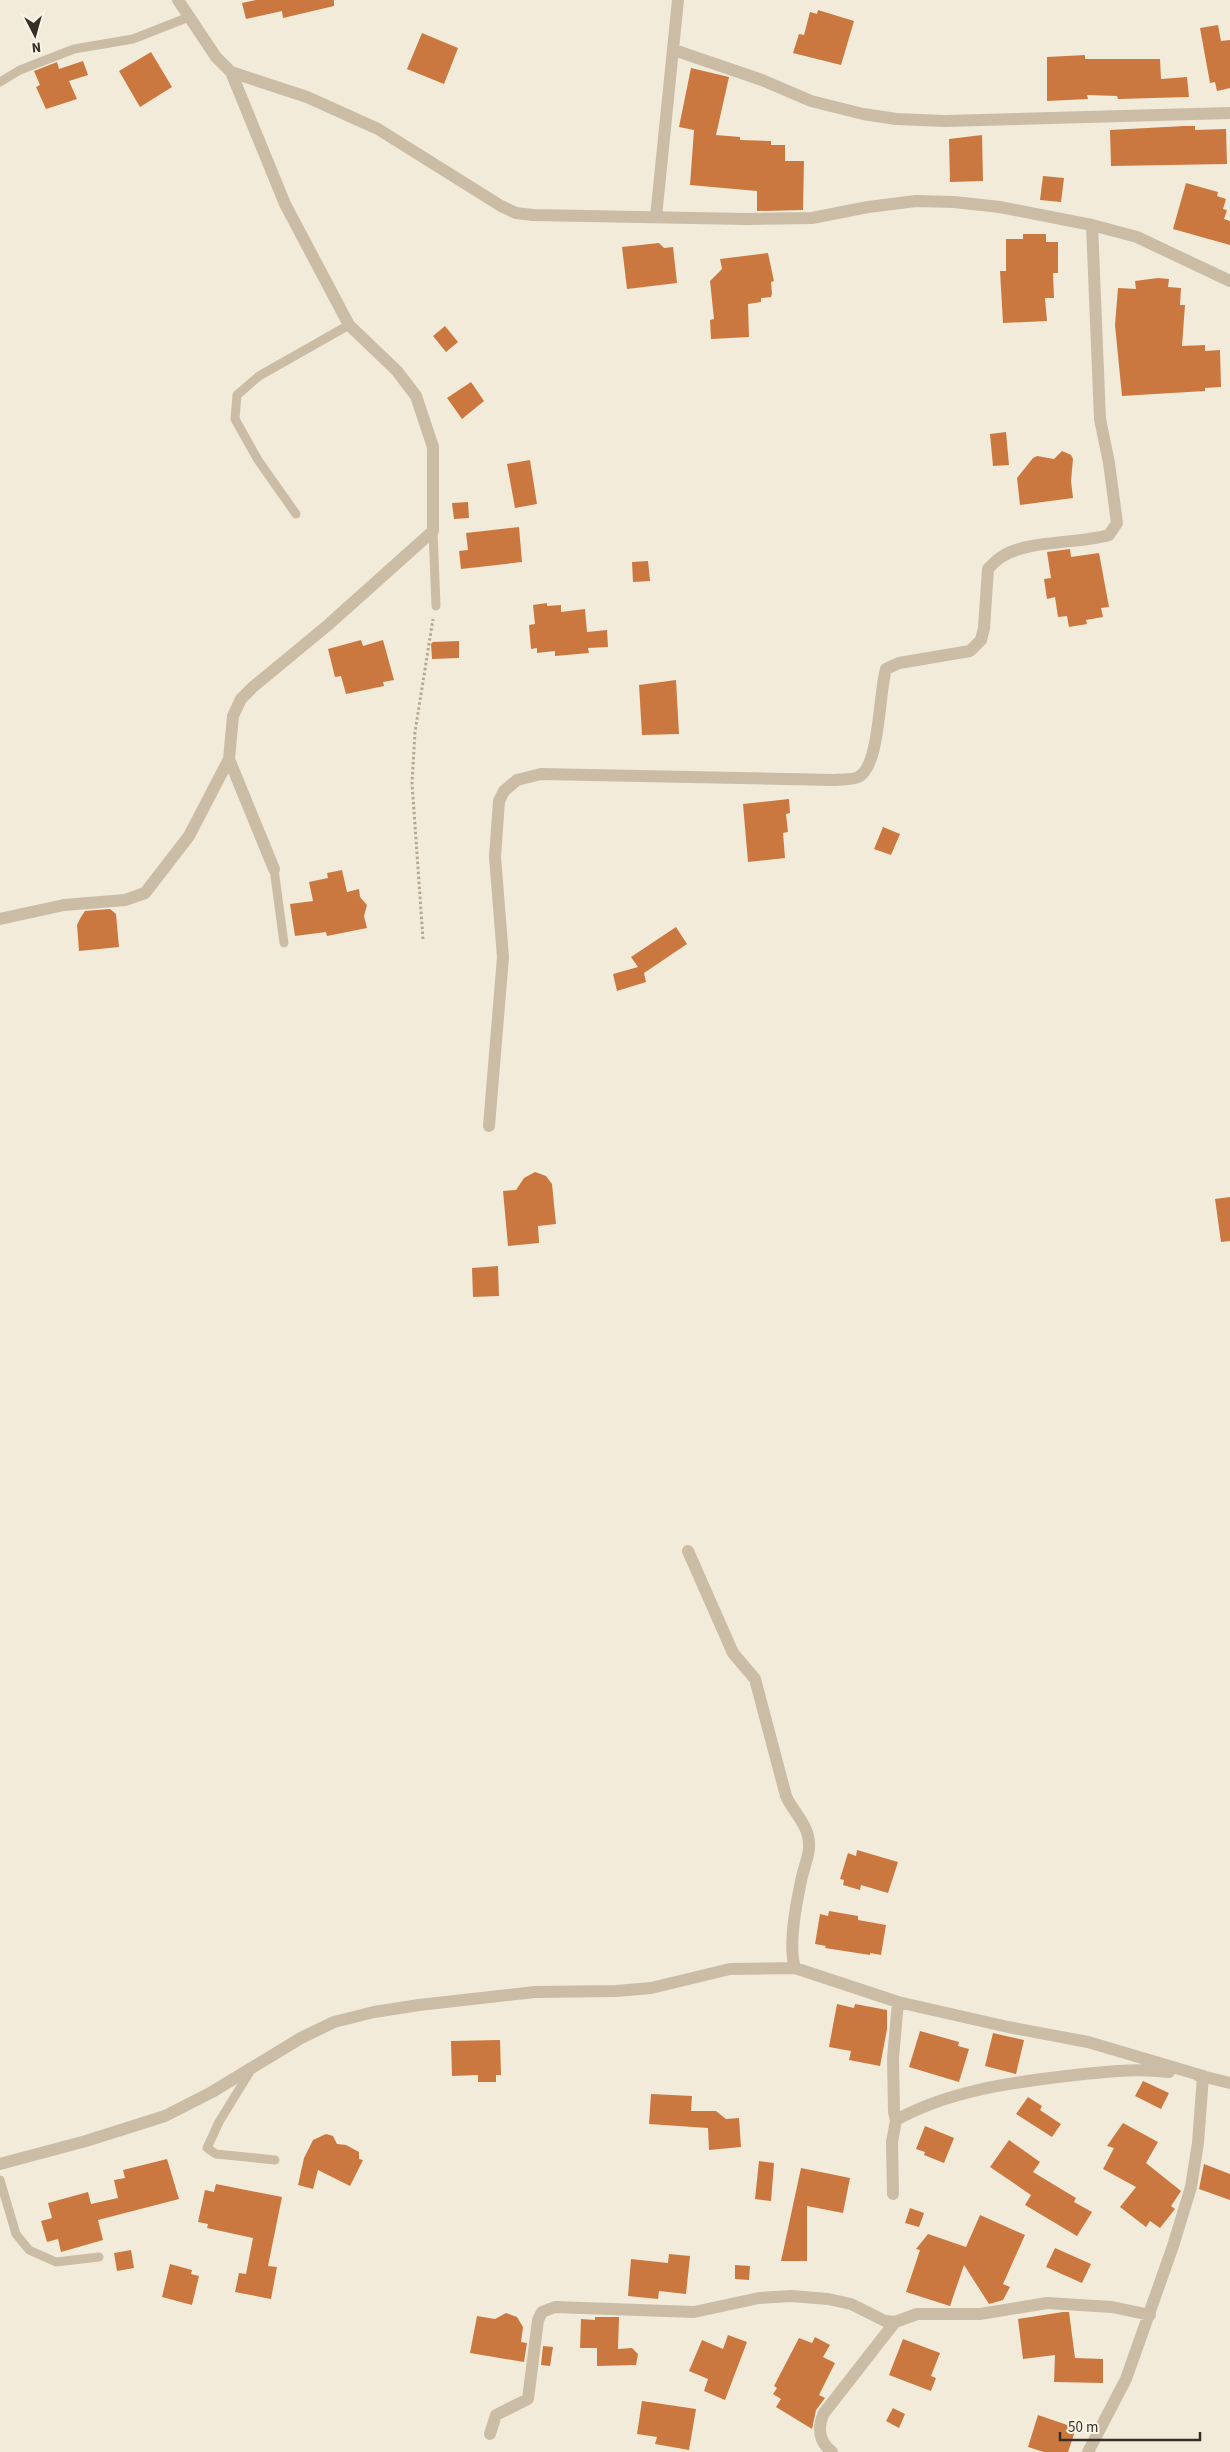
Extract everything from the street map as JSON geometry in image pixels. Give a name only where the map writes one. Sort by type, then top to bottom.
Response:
[{"type":"street","points":[[0,919],[64,905],[125,900],[145,893],[189,836],[229,759],[233,716],[242,699],[433,531],[433,447],[416,396],[398,371],[349,325],[285,204],[230,72],[216,57],[178,0]]},
{"type":"street","points":[[656,217],[678,0]]},
{"type":"street","points":[[674,50],[762,80],[811,101],[863,114],[896,119],[945,121],[1230,113]]},
{"type":"street","points":[[230,72],[307,97],[378,129],[501,206],[516,213],[533,215],[746,219],[812,218],[868,207],[916,201],[954,202],[1000,207],[1092,224],[1136,237],[1230,281]]},
{"type":"street","points":[[489,1126],[503,957],[495,857],[499,801],[504,791],[517,780],[541,774],[835,780],[858,778],[866,772],[871,757],[880,711],[882,680],[886,669],[899,662],[970,651],[981,640],[988,568],[1002,556],[1018,549],[1096,539],[1109,535],[1117,523],[1100,419],[1092,224]]},
{"type":"street","points":[[229,759],[274,869]]},
{"type":"street","points":[[688,1551],[733,1653],[755,1679],[786,1796],[792,1810],[802,1821],[808,1834],[810,1849],[801,1881],[791,1954],[795,1968]]},
{"type":"street","points":[[0,2164],[86,2142],[165,2116],[212,2092],[301,2038],[334,2022],[374,2012],[418,2005],[535,1992],[616,1992],[651,1988],[730,1969],[795,1968],[898,2002],[1008,2027],[1088,2042],[1230,2083]]},
{"type":"street","points":[[893,2194],[892,2142],[896,2120],[894,2112],[893,2058],[898,2002]]},
{"type":"street","points":[[896,2120],[950,2097],[1005,2083],[1140,2069],[1203,2076]]},
{"type":"street","points":[[1088,2452],[1126,2379],[1174,2246],[1191,2187],[1198,2143],[1203,2076]]},
{"type":"street","points":[[490,2434],[496,2415],[528,2399],[538,2320],[542,2312],[548,2308],[572,2307],[694,2312],[759,2298],[791,2296],[828,2299],[851,2304],[885,2321],[895,2322],[917,2314],[980,2314],[1047,2303],[1112,2307],[1150,2315]]},
{"type":"street","points":[[832,2452],[822,2441],[820,2434],[821,2420],[824,2413],[895,2322]]},
{"type":"lane","points":[[0,82],[20,70],[74,49],[133,39],[189,17]]},
{"type":"lane","points":[[296,514],[258,460],[235,419],[237,395],[259,376],[349,325]]},
{"type":"lane","points":[[433,531],[436,606]]},
{"type":"lane","points":[[274,869],[284,943]]},
{"type":"lane","points":[[252,2069],[219,2122],[207,2148],[216,2154],[274,2160]]},
{"type":"lane","points":[[0,2180],[16,2234],[29,2250],[56,2262],[99,2256]]},
{"type":"path","points":[[423,939],[412,783],[415,732],[436,606]]},
{"type":"building","points":[[256,0],[334,0],[334,6],[283,18],[282,11],[246,19],[242,3]]},
{"type":"building","points":[[818,10],[854,21],[841,65],[793,53],[799,34],[804,35],[810,12],[817,14]]},
{"type":"building","points":[[1218,25],[1221,41],[1230,40],[1230,88],[1217,91],[1215,82],[1210,83],[1200,28]]},
{"type":"building","points":[[422,33],[458,48],[444,84],[407,69]]},
{"type":"building","points":[[151,52],[172,87],[140,107],[119,71]]},
{"type":"building","points":[[1085,55],[1085,59],[1160,59],[1161,79],[1187,77],[1189,97],[1118,99],[1117,96],[1087,95],[1088,99],[1047,101],[1047,57]]},
{"type":"building","points":[[83,61],[88,75],[69,81],[77,99],[46,109],[36,87],[40,85],[34,71],[57,62],[59,69]]},
{"type":"building","points":[[691,68],[729,77],[716,135],[740,137],[740,140],[771,141],[771,145],[785,145],[785,161],[804,161],[803,210],[757,211],[757,191],[690,185],[694,130],[679,127]]},
{"type":"building","points":[[1195,126],[1195,130],[1226,129],[1227,164],[1111,166],[1110,130]]},
{"type":"building","points":[[982,135],[983,181],[950,182],[949,139]]},
{"type":"building","points":[[1043,176],[1064,178],[1061,202],[1040,200]]},
{"type":"building","points":[[1186,183],[1218,192],[1217,196],[1226,199],[1223,209],[1227,210],[1224,219],[1230,221],[1230,245],[1173,229]]},
{"type":"building","points":[[1023,234],[1046,234],[1046,242],[1058,242],[1058,273],[1053,273],[1054,298],[1045,298],[1047,321],[1003,323],[1000,271],[1006,271],[1006,239],[1023,239]]},
{"type":"building","points":[[659,243],[664,248],[673,247],[677,283],[627,289],[622,247]]},
{"type":"building","points":[[768,253],[774,281],[771,282],[772,294],[771,297],[761,298],[761,302],[748,304],[749,337],[711,339],[710,320],[714,319],[710,281],[722,269],[720,259]]},
{"type":"building","points":[[1158,278],[1169,279],[1168,287],[1181,288],[1180,305],[1185,305],[1182,346],[1205,345],[1205,351],[1220,350],[1221,387],[1205,388],[1205,391],[1122,396],[1115,325],[1118,288],[1136,289],[1135,281]]},
{"type":"building","points":[[445,326],[458,342],[446,352],[433,336]]},
{"type":"building","points":[[471,382],[484,401],[462,419],[447,398]]},
{"type":"building","points":[[1006,432],[1009,465],[993,466],[990,434]]},
{"type":"building","points":[[1062,451],[1071,455],[1073,459],[1071,481],[1073,498],[1020,505],[1017,478],[1033,458],[1037,456],[1054,459]]},
{"type":"building","points":[[530,460],[537,504],[515,508],[507,464]]},
{"type":"building","points":[[468,502],[469,518],[454,519],[452,503]]},
{"type":"building","points":[[519,527],[522,562],[461,569],[459,551],[468,550],[466,533]]},
{"type":"building","points":[[1070,549],[1071,557],[1099,553],[1109,607],[1101,608],[1103,617],[1086,620],[1087,624],[1069,627],[1067,616],[1058,617],[1055,597],[1047,599],[1044,579],[1051,578],[1047,552]]},
{"type":"building","points":[[648,561],[650,581],[633,582],[632,562]]},
{"type":"building","points":[[547,603],[547,606],[561,605],[561,612],[585,609],[587,632],[607,630],[608,647],[588,648],[589,653],[555,656],[555,651],[537,653],[537,648],[531,649],[529,625],[535,624],[533,605]]},
{"type":"building","points":[[361,640],[363,646],[383,640],[394,680],[383,682],[384,686],[346,694],[341,676],[335,677],[328,649]]},
{"type":"building","points":[[459,641],[459,658],[432,659],[431,644],[433,642]]},
{"type":"building","points":[[676,680],[679,734],[642,735],[639,685]]},
{"type":"building","points":[[789,799],[790,813],[786,814],[788,832],[783,833],[785,858],[748,862],[743,804]]},
{"type":"building","points":[[883,827],[900,834],[891,855],[874,849]]},
{"type":"building","points":[[342,870],[347,892],[359,889],[360,897],[367,905],[364,916],[367,928],[327,936],[326,932],[295,936],[290,904],[313,901],[309,882],[328,878],[327,873]]},
{"type":"building","points":[[110,909],[116,914],[119,947],[79,951],[77,925],[85,911]]},
{"type":"building","points":[[676,927],[687,944],[644,973],[646,982],[617,991],[613,974],[638,967],[631,957]]},
{"type":"building","points":[[535,1172],[546,1176],[552,1184],[556,1224],[538,1226],[539,1243],[508,1246],[503,1191],[516,1190],[524,1178]]},
{"type":"building","points":[[1230,1197],[1230,1241],[1221,1242],[1215,1199]]},
{"type":"building","points":[[498,1266],[499,1296],[473,1297],[472,1268]]},
{"type":"building","points":[[857,1850],[898,1862],[888,1893],[861,1885],[860,1890],[843,1885],[844,1880],[840,1879],[848,1853],[856,1856]]},
{"type":"building","points":[[829,1911],[858,1916],[858,1920],[886,1925],[881,1955],[825,1948],[826,1946],[815,1944],[820,1914],[828,1916]]},
{"type":"building","points":[[837,2004],[854,2008],[855,2004],[887,2010],[887,2029],[880,2066],[849,2060],[851,2051],[829,2047]]},
{"type":"building","points":[[920,2031],[959,2042],[958,2046],[969,2049],[959,2082],[909,2067]]},
{"type":"building","points":[[993,2033],[1024,2040],[1016,2074],[985,2066]]},
{"type":"building","points":[[500,2040],[501,2075],[496,2075],[496,2082],[478,2082],[478,2075],[452,2076],[451,2041]]},
{"type":"building","points":[[1143,2081],[1169,2093],[1161,2109],[1135,2096]]},
{"type":"building","points":[[651,2094],[692,2096],[691,2111],[716,2111],[726,2119],[739,2118],[741,2147],[709,2150],[708,2128],[649,2124]]},
{"type":"building","points":[[1028,2097],[1042,2106],[1040,2110],[1061,2124],[1052,2137],[1016,2114]]},
{"type":"building","points":[[1123,2123],[1158,2142],[1146,2163],[1181,2191],[1171,2206],[1175,2209],[1160,2228],[1150,2221],[1146,2227],[1120,2207],[1136,2187],[1103,2169],[1114,2148],[1107,2146]]},
{"type":"building","points":[[925,2126],[954,2138],[944,2163],[924,2155],[925,2152],[916,2149]]},
{"type":"building","points":[[326,2134],[333,2136],[337,2144],[346,2145],[359,2152],[359,2159],[363,2160],[350,2186],[318,2170],[313,2189],[298,2185],[304,2158],[313,2140]]},
{"type":"building","points":[[1009,2140],[1040,2162],[1033,2172],[1076,2198],[1074,2202],[1092,2212],[1077,2236],[1025,2205],[1031,2195],[990,2167]]},
{"type":"building","points":[[167,2159],[179,2199],[98,2220],[103,2240],[61,2252],[58,2239],[47,2242],[41,2221],[52,2218],[48,2203],[88,2192],[91,2204],[118,2198],[114,2180],[125,2178],[123,2170]]},
{"type":"building","points":[[759,2161],[774,2163],[771,2201],[755,2199]]},
{"type":"building","points":[[1204,2164],[1230,2174],[1230,2200],[1199,2189]]},
{"type":"building","points":[[801,2168],[850,2178],[843,2213],[807,2206],[807,2261],[781,2261]]},
{"type":"building","points":[[216,2184],[282,2197],[268,2266],[277,2267],[271,2299],[235,2292],[239,2273],[246,2274],[253,2238],[207,2228],[208,2224],[198,2222],[205,2190],[214,2192]]},
{"type":"building","points":[[910,2208],[924,2213],[919,2227],[905,2223]]},
{"type":"building","points":[[980,2215],[1025,2235],[1003,2284],[1010,2287],[1003,2300],[989,2304],[964,2265],[950,2306],[906,2292],[920,2250],[916,2249],[928,2234],[966,2247]]},
{"type":"building","points":[[1055,2248],[1091,2264],[1082,2283],[1046,2267]]},
{"type":"building","points":[[131,2250],[134,2268],[117,2271],[114,2253]]},
{"type":"building","points":[[669,2254],[690,2256],[686,2294],[659,2291],[658,2299],[628,2296],[631,2259],[668,2263]]},
{"type":"building","points":[[170,2264],[192,2270],[191,2274],[199,2276],[192,2305],[162,2297]]},
{"type":"building","points":[[735,2265],[750,2266],[749,2280],[735,2279]]},
{"type":"building","points":[[1069,2312],[1075,2358],[1103,2359],[1103,2383],[1054,2382],[1055,2355],[1023,2359],[1018,2319]]},
{"type":"building","points":[[506,2313],[517,2317],[523,2327],[521,2342],[527,2343],[524,2362],[470,2353],[477,2316],[495,2319]]},
{"type":"building","points":[[595,2317],[619,2317],[618,2349],[632,2348],[638,2354],[636,2365],[597,2366],[597,2348],[580,2348],[581,2319],[595,2320]]},
{"type":"building","points":[[728,2335],[747,2342],[725,2400],[704,2391],[708,2379],[689,2371],[702,2340],[723,2349]]},
{"type":"building","points":[[815,2337],[830,2345],[823,2357],[835,2363],[819,2395],[825,2398],[816,2410],[812,2429],[776,2407],[781,2399],[773,2394],[777,2388],[774,2386],[799,2338],[812,2343]]},
{"type":"building","points":[[903,2339],[940,2353],[931,2376],[936,2378],[931,2391],[889,2375]]},
{"type":"building","points":[[543,2346],[553,2347],[550,2366],[541,2365]]},
{"type":"building","points":[[642,2401],[696,2409],[689,2450],[655,2444],[657,2437],[637,2434]]},
{"type":"building","points":[[893,2408],[905,2414],[899,2428],[886,2421]]},
{"type":"building","points":[[1038,2415],[1076,2428],[1068,2452],[1044,2452],[1028,2447]]}]
